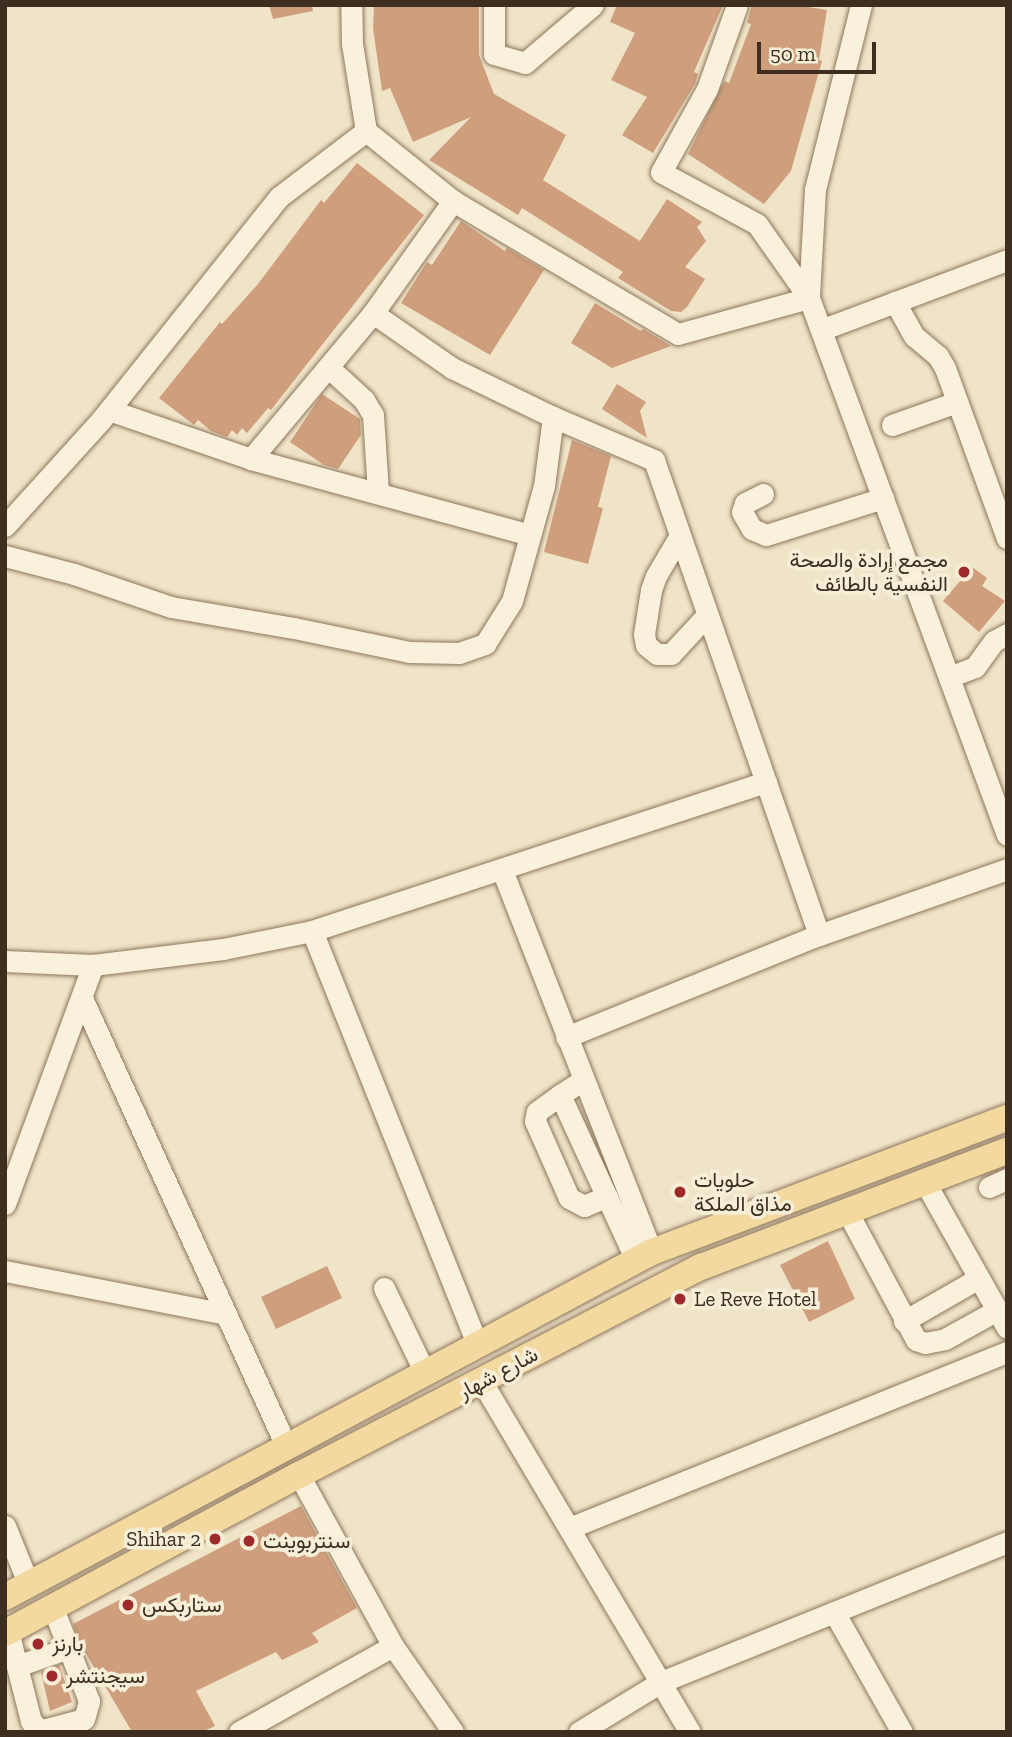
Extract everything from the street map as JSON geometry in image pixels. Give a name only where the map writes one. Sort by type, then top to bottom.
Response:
[{"type":"main road","name":"شارع شهار","points":[[5,1597],[644,1256],[1007,1118]]},
{"type":"main road","name":"شارع شهار","points":[[7,1632],[299,1475],[701,1267],[926,1184],[1007,1151]]},
{"type":"street","points":[[351,5],[352,44],[366,131],[453,201],[678,334],[809,298]]},
{"type":"street","points":[[494,5],[494,54],[525,63],[593,5]]},
{"type":"street","points":[[737,5],[707,89],[661,172],[757,224],[809,298],[1007,835]]},
{"type":"street","points":[[809,298],[815,189],[861,5]]},
{"type":"street","points":[[5,526],[109,410],[279,197],[366,131]]},
{"type":"street","points":[[251,459],[373,313],[453,201]]},
{"type":"street","points":[[821,330],[1007,260]]},
{"type":"street","points":[[895,302],[914,336],[938,356],[1007,538]]},
{"type":"street","points":[[373,313],[452,368],[553,417],[653,460],[819,935]]},
{"type":"street","points":[[328,367],[364,400],[373,415],[378,493]]},
{"type":"street","points":[[892,425],[957,402]]},
{"type":"street","points":[[109,410],[251,459],[530,535]]},
{"type":"street","points":[[5,556],[74,574],[172,607],[410,652],[459,653],[485,644],[512,601],[544,486],[553,417]]},
{"type":"street","points":[[763,494],[745,503],[742,512],[752,529],[766,535],[883,498]]},
{"type":"street","points":[[679,537],[656,576],[651,590],[644,634],[646,645],[657,654],[671,654],[707,615]]},
{"type":"street","points":[[949,677],[975,667],[994,641],[1007,634]]},
{"type":"street","points":[[5,961],[93,965],[223,949],[312,931],[766,782]]},
{"type":"street","points":[[566,1037],[819,935],[1007,869]]},
{"type":"street","points":[[502,870],[583,1080],[644,1256]]},
{"type":"street","points":[[312,931],[478,1345]]},
{"type":"street","points":[[5,1204],[93,965]]},
{"type":"street","points":[[82,998],[287,1447]]},
{"type":"street","points":[[583,1080],[537,1112],[535,1121],[569,1198],[584,1206],[607,1196]]},
{"type":"street","points":[[560,1095],[607,1196],[644,1256]]},
{"type":"street","points":[[848,1213],[916,1340],[925,1343],[945,1339],[1002,1319],[926,1184]]},
{"type":"street","points":[[5,1270],[226,1314]]},
{"type":"street","points":[[904,1321],[979,1278]]},
{"type":"street","points":[[383,1288],[425,1373]]},
{"type":"street","points":[[569,1528],[1007,1352]]},
{"type":"street","points":[[482,1382],[690,1732]]},
{"type":"street","points":[[299,1475],[393,1646],[453,1732]]},
{"type":"street","points":[[5,1526],[29,1585]]},
{"type":"street","points":[[579,1732],[661,1682],[1007,1542]]},
{"type":"street","points":[[7,1632],[32,1721],[37,1728],[43,1730],[84,1719],[89,1701],[53,1608]]},
{"type":"street","points":[[834,1612],[902,1732]]},
{"type":"street","points":[[239,1732],[393,1646]]},
{"type":"street","points":[[17,1666],[68,1648]]},
{"type":"building","points":[[269,5],[312,5],[313,11],[273,19]]},
{"type":"building","points":[[374,5],[479,5],[479,55],[494,94],[566,135],[543,180],[640,241],[667,199],[702,222],[697,227],[706,241],[685,267],[705,279],[687,307],[681,312],[671,311],[618,278],[623,272],[522,208],[518,215],[429,160],[471,117],[413,142],[390,88],[382,91],[373,28]]},
{"type":"building","points":[[617,5],[723,5],[694,72],[698,74],[695,84],[653,153],[622,135],[647,97],[611,80],[635,33],[610,22]]},
{"type":"building","points":[[752,5],[797,5],[827,10],[819,60],[822,61],[791,171],[764,204],[688,154],[722,85],[725,81],[729,83],[751,24],[747,23]]},
{"type":"building","points":[[357,163],[424,215],[271,410],[268,408],[247,433],[242,428],[237,435],[232,430],[227,437],[211,431],[198,420],[194,425],[159,398],[220,322],[222,324],[258,284],[321,200],[324,203]]},
{"type":"building","points":[[461,221],[505,251],[507,248],[544,270],[490,355],[401,303],[427,262],[432,265]]},
{"type":"building","points":[[595,303],[671,346],[612,368],[571,343]]},
{"type":"building","points":[[617,384],[646,402],[640,411],[647,438],[602,409]]},
{"type":"building","points":[[322,394],[360,419],[361,435],[338,469],[324,465],[290,442]]},
{"type":"building","points":[[572,440],[611,456],[598,507],[603,508],[588,564],[544,552]]},
{"type":"building","points":[[972,567],[987,578],[982,586],[1005,601],[979,632],[943,601]]},
{"type":"building","points":[[828,1241],[855,1299],[809,1322],[780,1265]]},
{"type":"building","points":[[327,1266],[342,1298],[276,1329],[261,1297]]},
{"type":"building","points":[[301,1506],[357,1608],[312,1633],[319,1642],[282,1660],[276,1652],[196,1691],[215,1726],[202,1732],[132,1732],[81,1645],[73,1624]]},
{"type":"building","points":[[59,1665],[72,1702],[50,1711],[41,1672]]},
{"type":"place","name":"مجمع إرادة والصحة النفسية بالطائف","points":[[964,572]]},
{"type":"place","name":"حلويات مذاق الملكة","points":[[680,1192]]},
{"type":"place","name":"Le Reve Hotel","points":[[680,1299]]},
{"type":"place","name":"Shihar 2","points":[[215,1539]]},
{"type":"place","name":"سنتربوينت","points":[[249,1541]]},
{"type":"place","name":"ستاربكس","points":[[128,1605]]},
{"type":"place","name":"بارنز","points":[[38,1644]]},
{"type":"place","name":"سيجنتشر","points":[[52,1676]]}]
